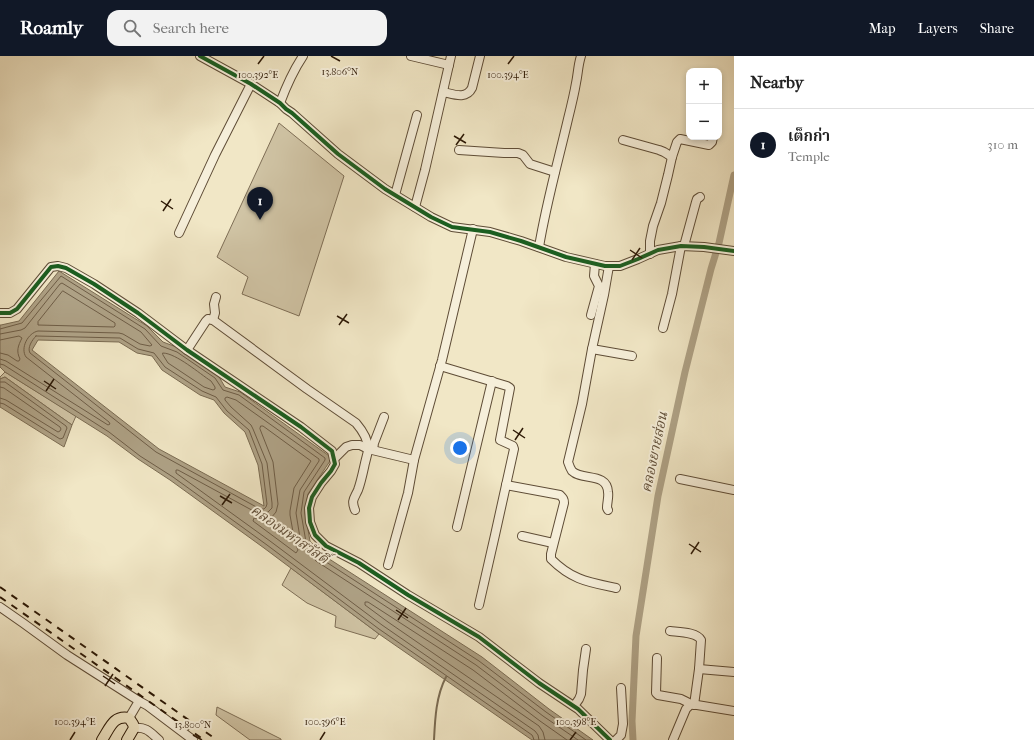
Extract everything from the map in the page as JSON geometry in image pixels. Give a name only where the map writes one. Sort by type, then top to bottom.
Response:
[{"type":"main road","points":[[102,740],[114,722],[123,717],[132,723],[128,740]]},
{"type":"street","points":[[200,56],[251,84],[280,103],[338,154],[385,189],[431,217],[452,227],[490,232],[566,257],[605,266],[620,266],[658,250],[682,246],[730,250]]},
{"type":"street","points":[[280,103],[288,82],[303,56]]},
{"type":"street","points":[[411,56],[449,65]]},
{"type":"street","points":[[415,207],[451,56]]},
{"type":"street","points":[[443,92],[462,96],[470,93],[480,56]]},
{"type":"street","points":[[539,247],[554,172],[561,150],[581,56]]},
{"type":"street","points":[[179,233],[215,155],[251,84]]},
{"type":"street","points":[[395,195],[416,115]]},
{"type":"street","points":[[650,254],[650,241],[653,226],[677,142],[679,139],[709,145],[712,140]]},
{"type":"street","points":[[623,140],[659,150],[672,157]]},
{"type":"street","points":[[459,150],[518,153],[523,155],[530,164],[554,172]]},
{"type":"street","points":[[663,328],[682,246],[697,199],[700,197]]},
{"type":"street","points":[[393,531],[412,459],[440,366],[474,229]]},
{"type":"street","points":[[591,315],[599,286],[594,276],[595,264]]},
{"type":"street","points":[[0,312],[10,313],[17,309],[52,267],[58,266],[66,268],[94,284],[138,313],[187,350],[301,427],[332,452],[335,464],[312,497],[309,508],[310,522],[314,535],[326,546],[359,563],[408,595],[479,637],[539,683],[578,709],[610,740]]},
{"type":"street","points":[[608,510],[608,492],[605,483],[600,479],[576,474],[571,469],[568,462],[582,404],[609,266]]},
{"type":"street","points":[[213,320],[216,297]]},
{"type":"street","points":[[187,350],[206,320],[213,320],[356,423],[361,428],[370,450]]},
{"type":"street","points":[[592,349],[632,356]]},
{"type":"street","points":[[440,366],[492,381],[510,388],[500,440],[513,446],[514,449],[479,605]]},
{"type":"street","points":[[457,527],[492,381]]},
{"type":"street","points":[[355,510],[353,504],[354,498],[364,472],[370,450],[384,417]]},
{"type":"street","points":[[334,459],[346,447],[360,445],[370,450],[412,459]]},
{"type":"street","points":[[388,565],[408,493],[412,459]]},
{"type":"street","points":[[680,480],[734,490]]},
{"type":"street","points":[[506,485],[560,495],[563,498],[564,503],[550,554],[550,559],[573,576],[585,581],[616,588]]},
{"type":"street","points":[[522,536],[553,543]]},
{"type":"street","points":[[0,607],[67,655],[148,706],[193,740]]},
{"type":"street","points":[[670,631],[695,635],[701,640],[699,669],[692,704],[686,710],[673,740]]},
{"type":"street","points":[[574,706],[581,694],[586,649]]},
{"type":"street","points":[[657,658],[655,691],[658,695],[682,699],[692,704],[734,710]]},
{"type":"street","points":[[699,669],[734,672]]},
{"type":"street","points":[[616,740],[621,735],[623,724],[621,688]]},
{"type":"street","points":[[139,701],[132,723],[144,728],[159,740]]},
{"type":"shaded area","points":[[279,123],[344,176],[299,316],[242,294],[248,277],[217,257]]},
{"type":"shaded area","points":[[5,372],[76,416],[72,425],[5,377],[0,379]]},
{"type":"shaded area","points":[[291,568],[379,634],[375,639],[335,627],[336,616],[307,603],[282,585]]},
{"type":"shaded area","points":[[217,707],[281,740],[250,740],[216,715]]},
{"type":"water","name":"คลองมหาสวัสดิ์","points":[[59,271],[147,326],[163,342],[179,348],[218,375],[225,387],[240,392],[332,458],[308,494],[305,513],[310,541],[323,555],[482,657],[549,709],[593,740],[532,740],[379,634],[264,548],[107,436],[5,372],[0,367],[0,325],[19,321]],"holes":[[[38,340],[119,342],[137,353],[152,356],[162,370],[200,395],[214,400],[224,413],[245,432],[258,465],[264,506],[159,449],[32,350]]]},
{"type":"water","points":[[5,377],[72,425],[64,447],[0,407],[0,379]]},
{"type":"waterway","name":"คลองยายส่อน","points":[[633,740],[632,721],[636,636],[658,496],[685,372],[719,243],[734,175]]},
{"type":"waterway","points":[[434,740],[438,700],[446,677]]},
{"type":"railway","points":[[0,587],[217,740]]},
{"type":"railway","points":[[0,597],[204,740]]},
{"type":"cycle path","points":[[200,56],[251,84],[280,103],[338,154],[385,189],[431,217],[452,227],[490,232],[566,257],[605,266],[620,266],[658,250],[681,246],[734,251]]},
{"type":"cycle path","points":[[0,313],[10,313],[17,309],[51,267],[58,266],[66,268],[94,284],[138,313],[187,350],[301,427],[332,451],[335,464],[312,497],[309,508],[310,522],[315,535],[326,546],[359,563],[408,595],[479,637],[539,683],[578,709],[610,740]]},
{"type":"place","name":"เต็กก่า","points":[[260,220]]}]
